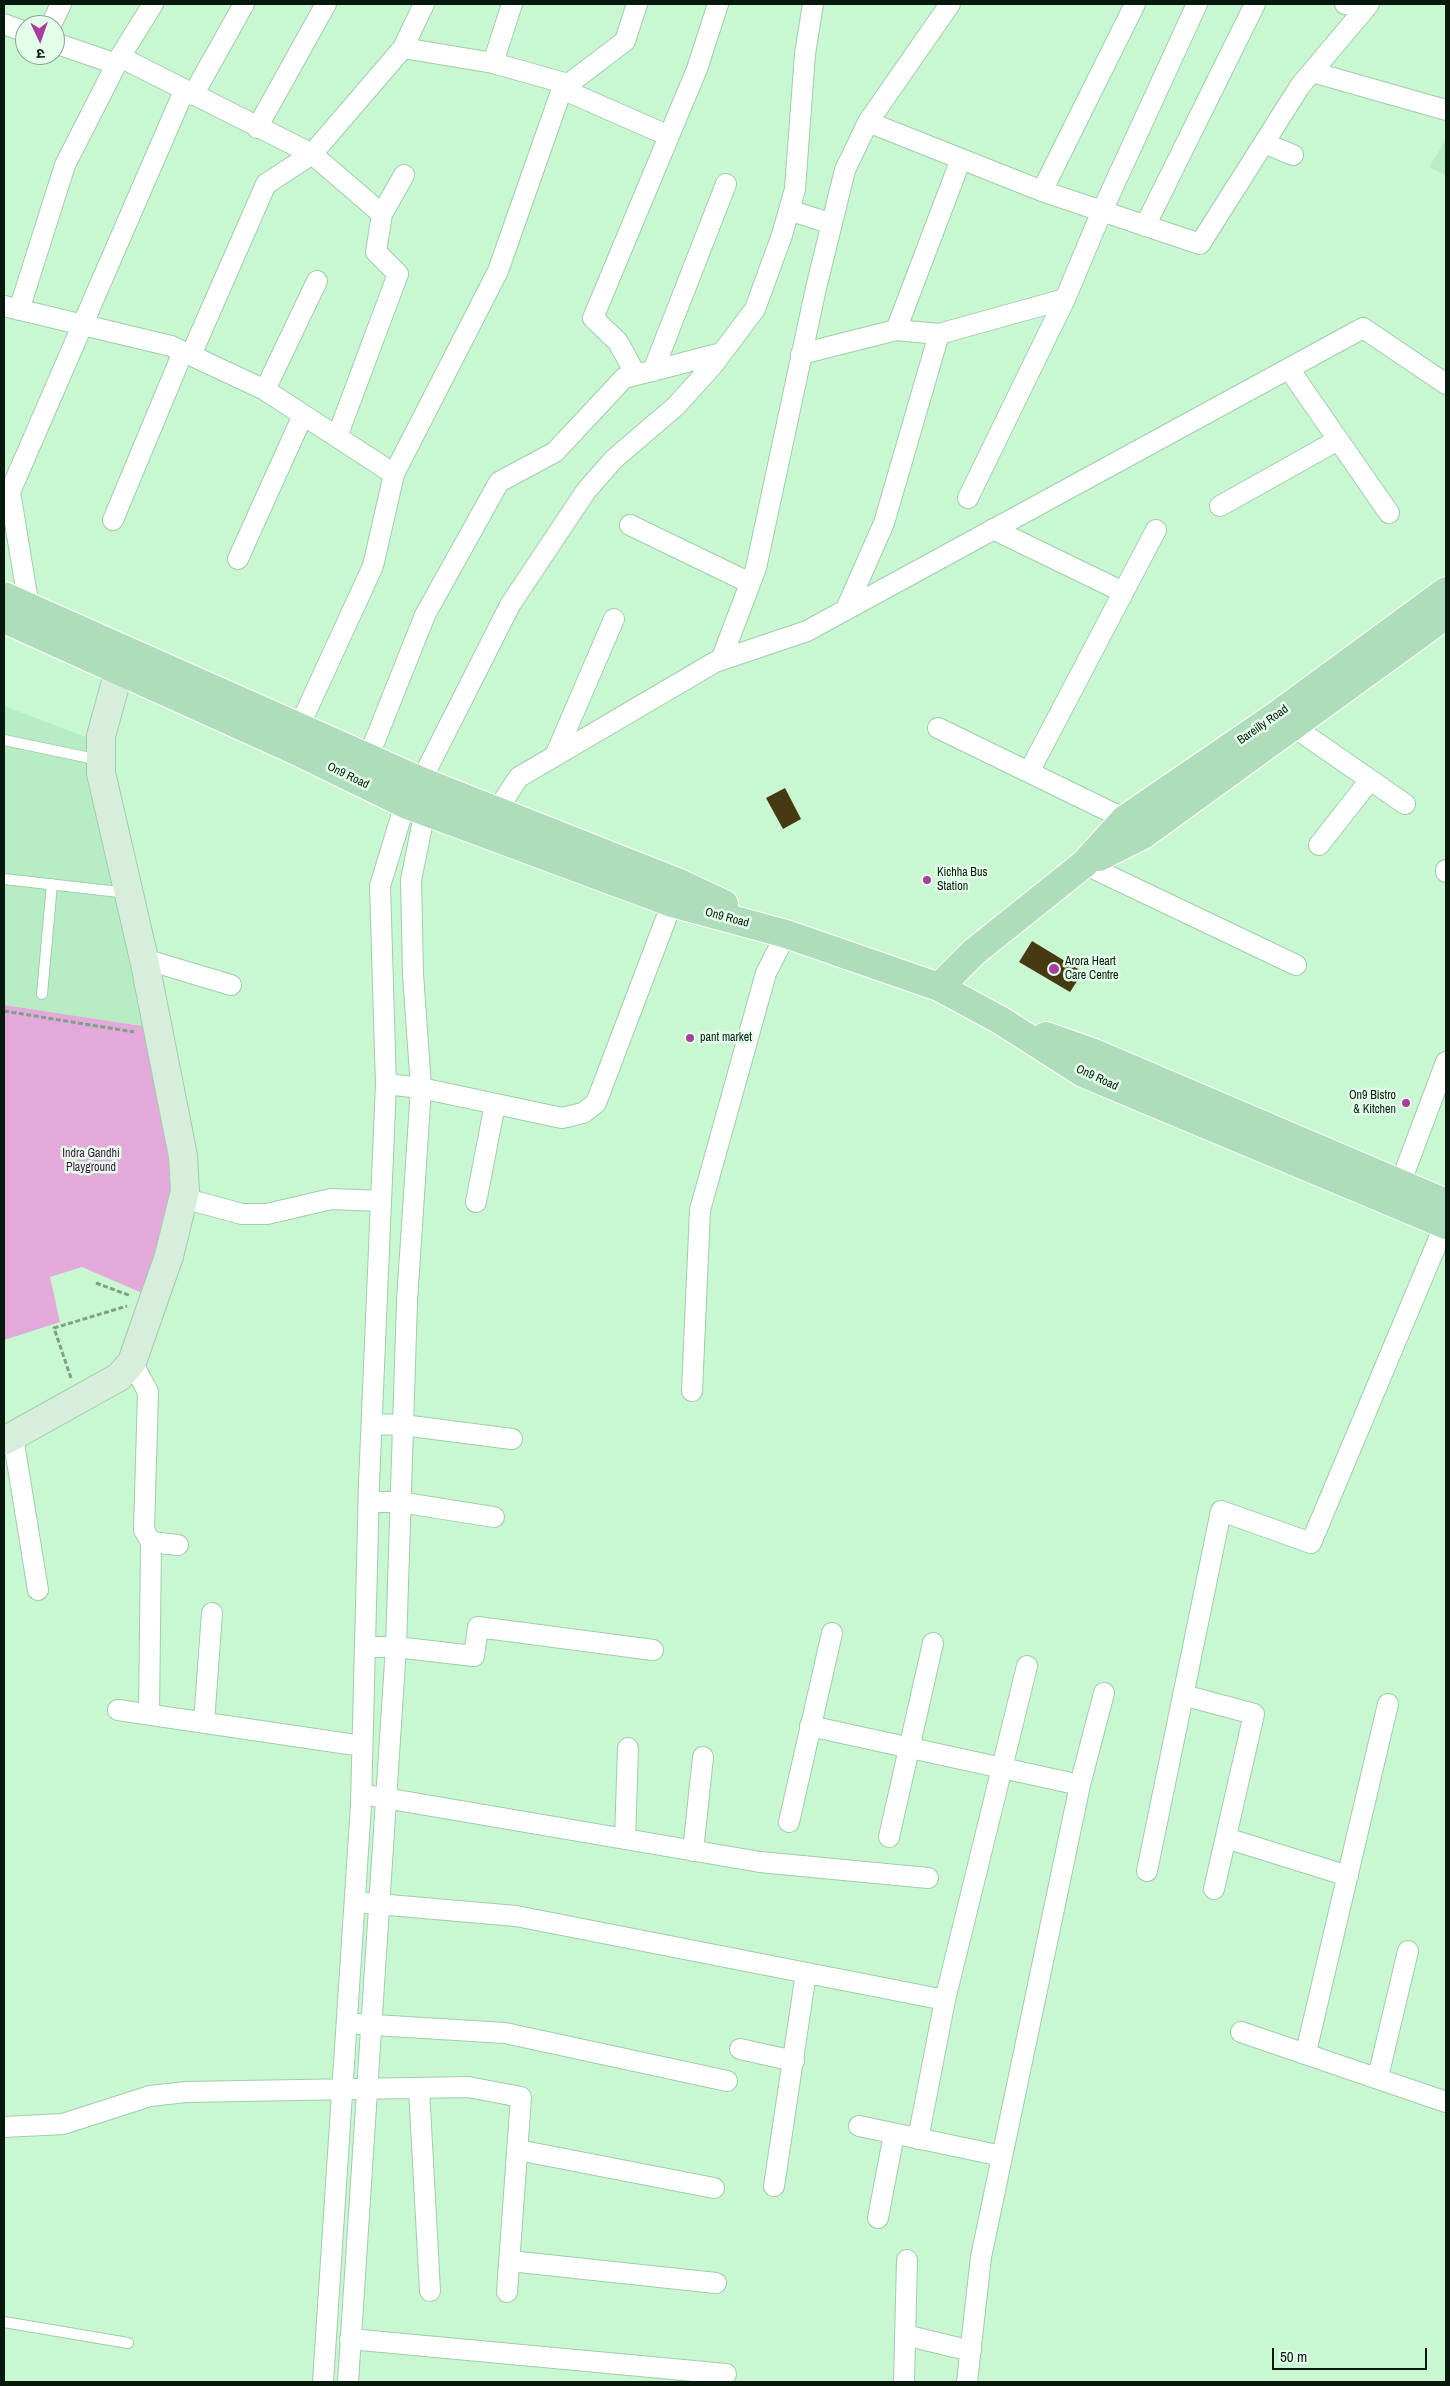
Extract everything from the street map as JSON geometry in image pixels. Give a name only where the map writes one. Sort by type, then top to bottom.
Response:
[{"type":"main road","name":"Bareilly Road","points":[[939,987],[974,952],[1084,864],[1125,819],[1277,715],[1446,591]]},
{"type":"main road","points":[[4,596],[421,781],[677,882],[786,934]]},
{"type":"main road","name":"Bareilly Road","points":[[1084,864],[1143,835],[1446,615]]},
{"type":"main road","name":"On9 Road","points":[[4,619],[284,745],[415,808],[672,903],[786,934],[939,987],[1000,1020],[1083,1073],[1445,1209]]},
{"type":"main road","points":[[1000,1020],[1094,1053],[1400,1184],[1445,1209]]},
{"type":"street","points":[[153,4],[118,61],[65,165],[11,308],[171,346],[265,390],[394,474]]},
{"type":"street","points":[[28,607],[10,492],[189,93],[244,4]]},
{"type":"street","points":[[258,128],[326,4]]},
{"type":"street","points":[[113,520],[187,353],[266,184],[312,154],[403,48],[424,4]]},
{"type":"street","points":[[493,63],[512,4]]},
{"type":"street","points":[[299,727],[373,566],[394,474],[498,271],[565,86],[625,41],[638,4]]},
{"type":"street","points":[[645,373],[618,342],[593,318],[697,69],[718,4]]},
{"type":"street","points":[[421,781],[510,605],[586,491],[614,459],[676,406],[722,353],[755,309],[795,189],[805,54],[813,4]]},
{"type":"street","points":[[721,660],[756,568],[801,354],[845,170],[868,122],[950,4]]},
{"type":"street","points":[[1042,191],[1135,4]]},
{"type":"street","points":[[968,498],[1065,299],[1102,211],[1197,4]]},
{"type":"street","points":[[1145,226],[1255,4]]},
{"type":"street","points":[[1345,4],[1368,6]]},
{"type":"street","points":[[868,122],[1042,191],[1200,244],[1300,86],[1368,6]]},
{"type":"street","points":[[65,46],[118,61],[189,93],[312,154],[382,214]]},
{"type":"street","points":[[403,48],[493,63],[565,86],[669,136]]},
{"type":"street","points":[[1312,72],[1446,110]]},
{"type":"street","points":[[1264,143],[1293,155]]},
{"type":"street","points":[[896,330],[961,159]]},
{"type":"street","points":[[336,437],[398,274],[376,252],[382,214],[404,175]]},
{"type":"street","points":[[645,373],[726,184]]},
{"type":"street","points":[[789,210],[832,224]]},
{"type":"street","points":[[265,390],[317,281]]},
{"type":"street","points":[[801,354],[896,330],[939,334],[1065,299]]},
{"type":"street","points":[[497,810],[519,777],[721,660],[807,631],[1363,328],[1446,384]]},
{"type":"street","points":[[846,609],[884,523],[939,334]]},
{"type":"street","points":[[368,758],[425,615],[499,482],[555,452],[624,378],[722,353]]},
{"type":"street","points":[[1289,368],[1389,513]]},
{"type":"street","points":[[238,559],[303,415]]},
{"type":"street","points":[[1220,506],[1338,440]]},
{"type":"street","points":[[630,525],[750,583]]},
{"type":"street","points":[[993,529],[1123,592]]},
{"type":"street","points":[[1029,772],[1156,530]]},
{"type":"street","points":[[555,756],[614,619]]},
{"type":"street","points":[[38,1590],[9,1439],[119,1377],[132,1362],[143,1300],[169,1256],[183,1198],[183,1156],[144,959],[101,773],[101,736],[119,671]]},
{"type":"street","points":[[1294,727],[1405,804]]},
{"type":"street","points":[[938,728],[1125,819]]},
{"type":"street","points":[[1319,845],[1370,780]]},
{"type":"street","points":[[324,2382],[361,1795],[369,1502],[386,1084],[380,886],[415,808]]},
{"type":"street","points":[[348,2382],[396,1647],[407,1302],[421,1088],[413,974],[411,880],[415,808]]},
{"type":"street","points":[[1084,864],[1296,966]]},
{"type":"street","points":[[386,1084],[421,1088],[562,1118],[583,1113],[596,1103],[672,903]]},
{"type":"street","points":[[692,1391],[700,1210],[766,973],[786,934]]},
{"type":"street","points":[[144,959],[231,984]]},
{"type":"street","points":[[1400,1184],[1446,1062]]},
{"type":"street","points":[[476,1202],[495,1104]]},
{"type":"street","points":[[183,1198],[242,1214],[267,1214],[331,1199],[381,1201]]},
{"type":"street","points":[[1147,1871],[1221,1511],[1311,1543],[1445,1209]]},
{"type":"street","points":[[132,1362],[148,1392],[144,1530],[151,1542],[149,1714]]},
{"type":"street","points":[[372,1424],[403,1425],[512,1439]]},
{"type":"street","points":[[369,1502],[400,1502],[494,1516]]},
{"type":"street","points":[[151,1542],[178,1545]]},
{"type":"street","points":[[204,1722],[212,1613]]},
{"type":"street","points":[[365,1647],[396,1647],[474,1656],[478,1627],[653,1650]]},
{"type":"street","points":[[789,1822],[832,1634]]},
{"type":"street","points":[[889,1837],[932,1643]]},
{"type":"street","points":[[918,2139],[945,2000],[1027,1666]]},
{"type":"street","points":[[967,2382],[981,2257],[1080,1785],[1104,1693]]},
{"type":"street","points":[[1183,1696],[1254,1714],[1214,1889]]},
{"type":"street","points":[[1306,2052],[1388,1704]]},
{"type":"street","points":[[118,1710],[362,1746]]},
{"type":"street","points":[[810,1726],[1080,1785]]},
{"type":"street","points":[[625,1839],[628,1748]]},
{"type":"street","points":[[693,1851],[703,1758]]},
{"type":"street","points":[[361,1795],[386,1797],[760,1862],[928,1878]]},
{"type":"street","points":[[1226,1838],[1348,1876]]},
{"type":"street","points":[[354,1902],[516,1916],[945,2000]]},
{"type":"street","points":[[1378,2077],[1408,1951]]},
{"type":"street","points":[[774,2186],[806,1973]]},
{"type":"street","points":[[346,2023],[505,2033],[728,2081]]},
{"type":"street","points":[[1241,2032],[1306,2052],[1446,2102]]},
{"type":"street","points":[[740,2049],[794,2061]]},
{"type":"street","points":[[4,2127],[63,2124],[150,2096],[186,2092],[366,2091],[468,2087],[522,2096],[507,2292]]},
{"type":"street","points":[[419,2089],[430,2291]]},
{"type":"street","points":[[859,2126],[1002,2156]]},
{"type":"street","points":[[878,2218],[894,2134]]},
{"type":"street","points":[[518,2150],[714,2188]]},
{"type":"street","points":[[904,2382],[907,2260]]},
{"type":"street","points":[[510,2261],[716,2283]]},
{"type":"street","points":[[905,2335],[970,2351]]},
{"type":"street","points":[[350,2338],[726,2374]]},
{"type":"lane","points":[[4,740],[101,760]]},
{"type":"lane","points":[[4,879],[129,893]]},
{"type":"lane","points":[[42,994],[52,884]]},
{"type":"lane","points":[[4,2322],[128,2343]]},
{"type":"path","points":[[4,1011],[144,1033]]},
{"type":"path","points":[[96,1283],[143,1300]]},
{"type":"path","points":[[79,1400],[54,1328],[143,1300]]},
{"type":"shaded area","points":[[1446,140],[1446,175],[1429,167]]},
{"type":"shaded area","points":[[4,706],[91,739],[149,1027],[4,1005]]},
{"type":"green space","name":"Indra Gandhi Playground","points":[[4,1005],[149,1027],[179,1152],[175,1195],[142,1293],[82,1267],[50,1277],[60,1322],[4,1340]]},
{"type":"building","points":[[785,788],[801,819],[783,829],[766,798]]},
{"type":"building","points":[[1032,941],[1083,972],[1070,992],[1019,962]]},
{"type":"place","name":"Kichha Bus Station","points":[[927,880]]},
{"type":"place","name":"Arora Heart Care Centre","points":[[1054,969]]},
{"type":"place","name":"pant market","points":[[690,1038]]},
{"type":"place","name":"On9 Bistro & Kitchen","points":[[1406,1103]]}]
